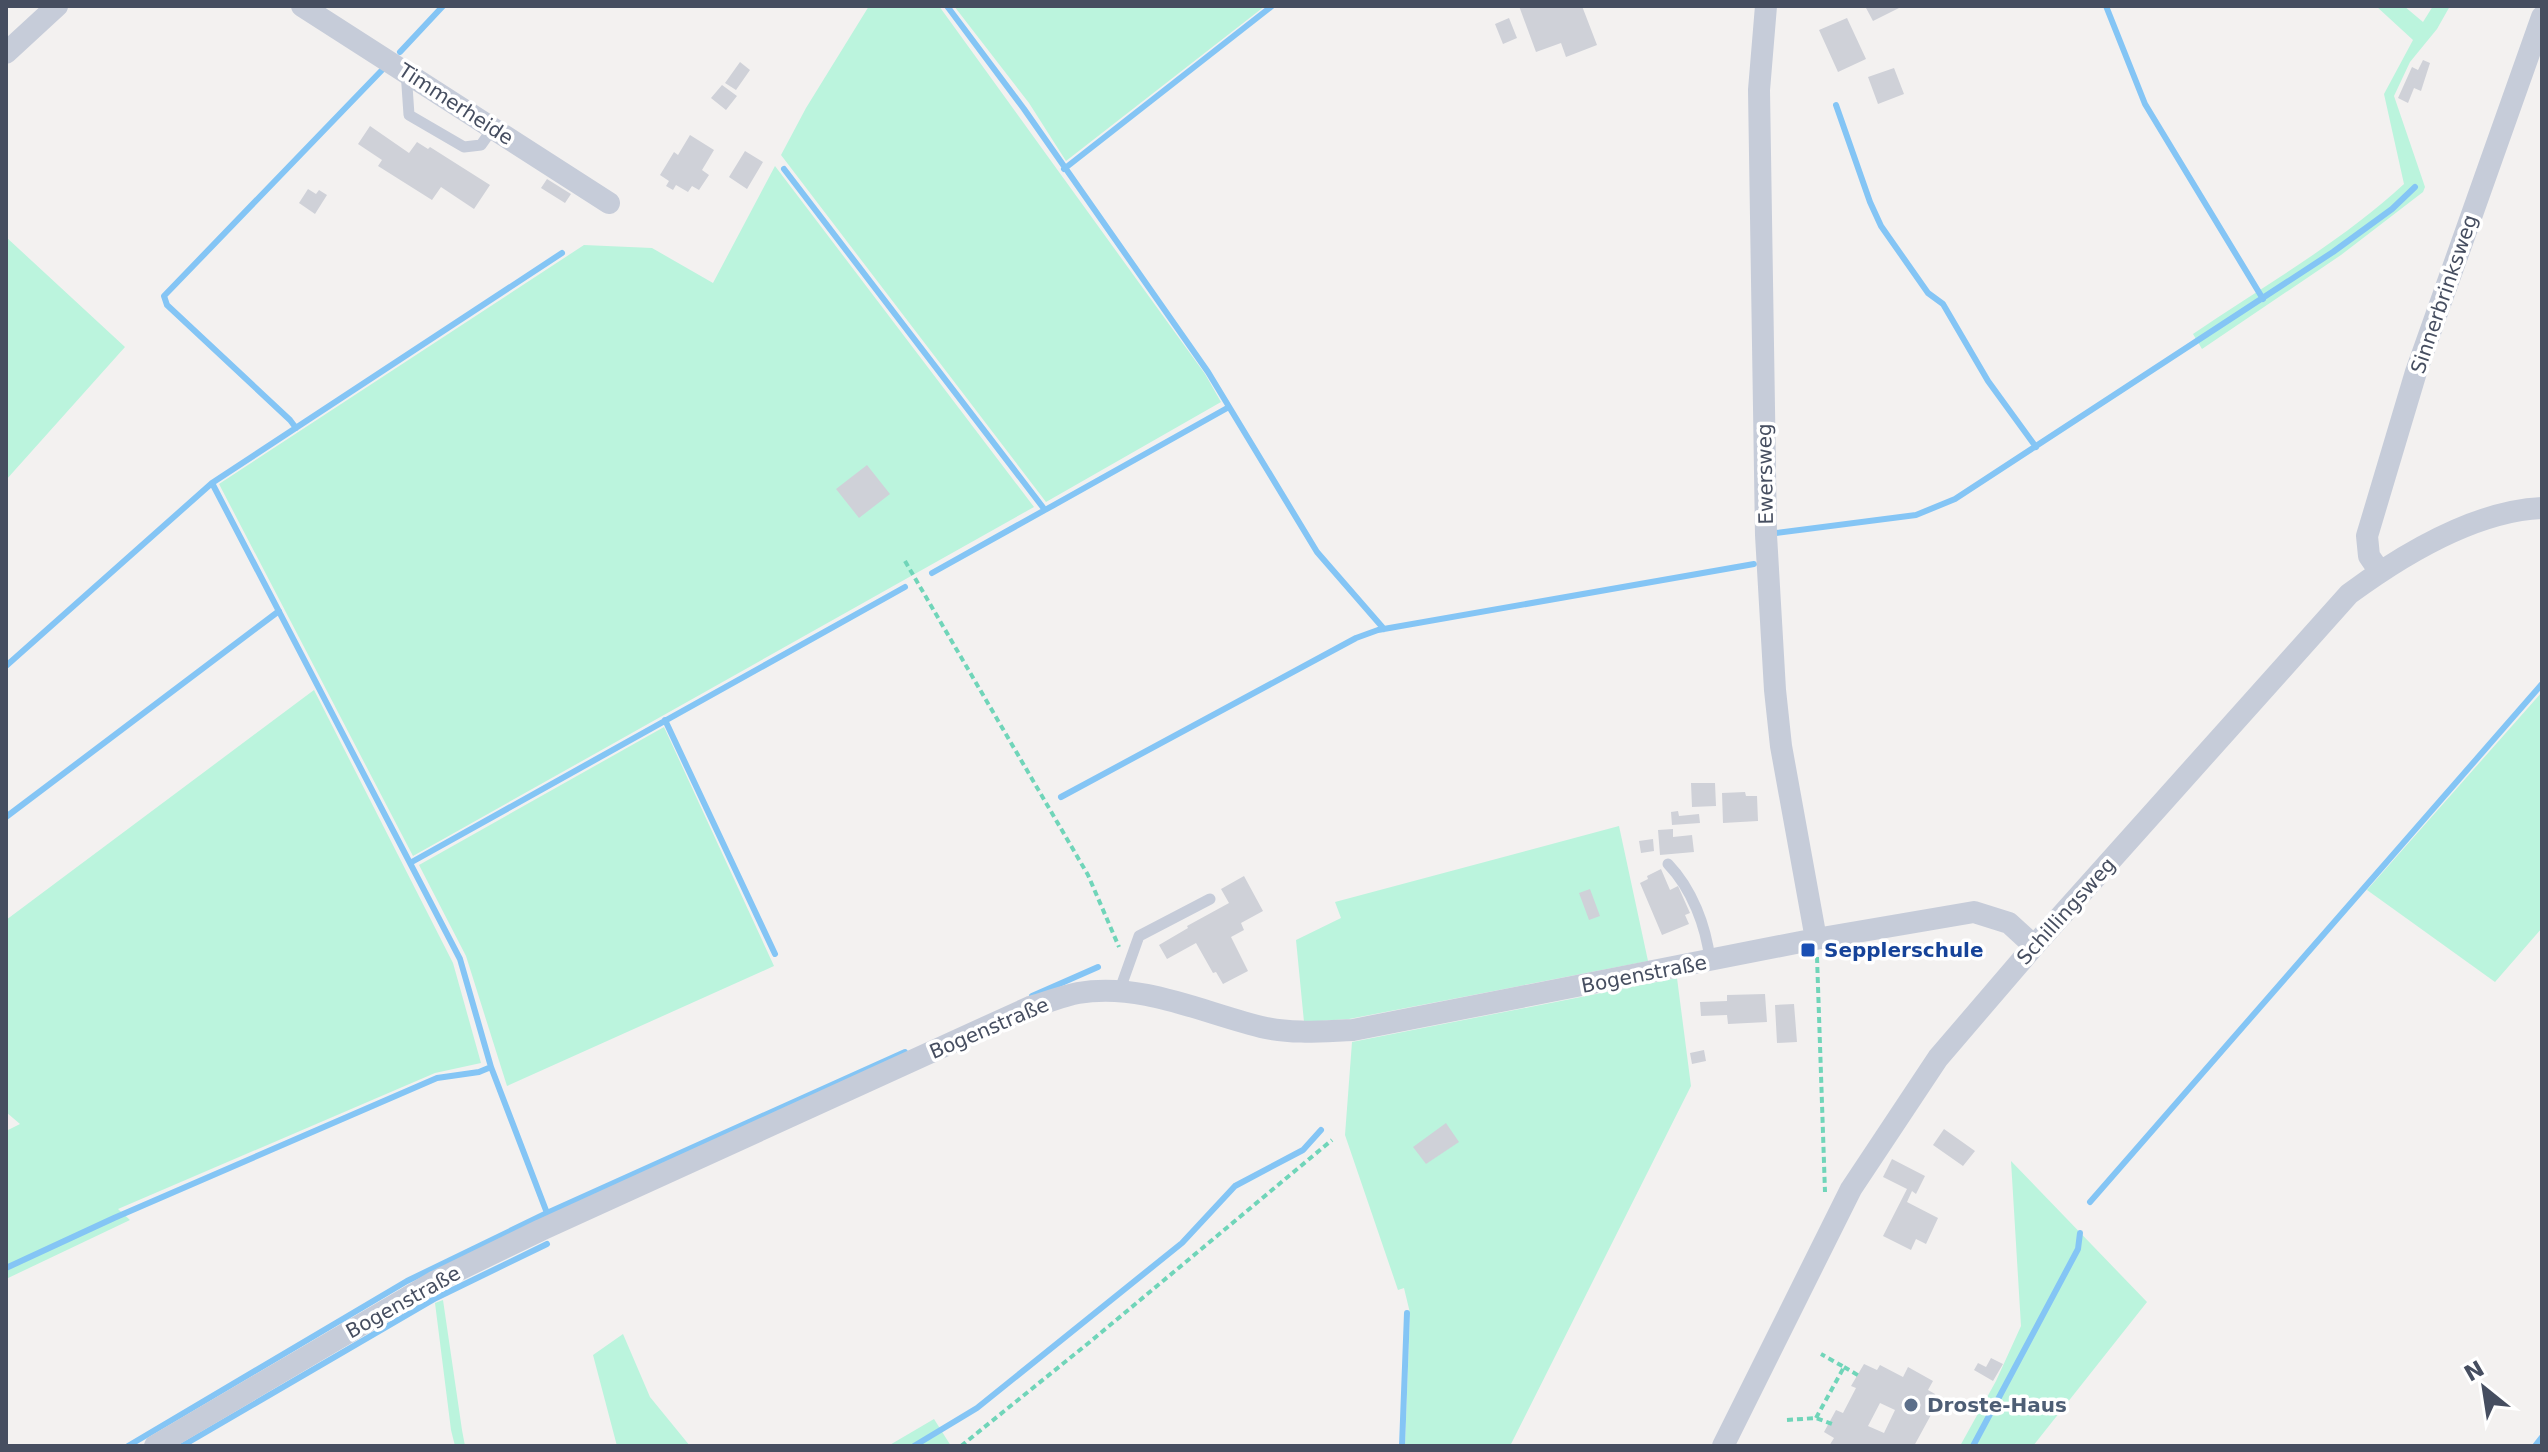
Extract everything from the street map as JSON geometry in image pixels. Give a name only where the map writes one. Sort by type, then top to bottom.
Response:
[{"type":"street","points":[[6,53],[57,6]]},
{"type":"street","name":"Timmerheide","points":[[302,6],[609,203]]},
{"type":"street","name":"Ewersweg","points":[[1766,6],[1759,90],[1766,535],[1781,746],[1816,939]]},
{"type":"street","name":"Sinnerbrinksweg","points":[[2380,572],[2369,556],[2367,536],[2416,372],[2542,17]]},
{"type":"street","name":"Schillingsweg","points":[[1723,1446],[1851,1189],[1938,1058],[2034,946],[2349,594],[2380,572],[2440,538],[2489,518],[2542,508]]},
{"type":"street","name":"Bogenstraße","points":[[155,1446],[434,1282],[1030,1007],[1079,993],[1149,995],[1269,1028],[1308,1032],[1353,1030],[1816,939],[1974,912],[2009,923],[2034,946]]},
{"type":"lane","points":[[406,71],[409,115],[464,147],[481,145],[493,128]]},
{"type":"lane","points":[[1668,864],[1682,878],[1707,937],[1710,961]]},
{"type":"lane","points":[[1119,992],[1139,936],[1210,899]]},
{"type":"path","points":[[905,561],[1088,875],[1127,969]]},
{"type":"path","points":[[1816,939],[1826,1212],[1835,1222]]},
{"type":"path","points":[[961,1446],[1332,1140]]},
{"type":"path","points":[[1821,1354],[1861,1377]]},
{"type":"path","points":[[1816,1418],[1844,1367]]},
{"type":"path","points":[[1787,1420],[1816,1418],[1835,1425]]},
{"type":"green space","points":[[869,6],[939,6],[1205,374],[1221,402],[1046,502],[781,155]]},
{"type":"green space","points":[[954,6],[1265,6],[1066,161],[1029,103]]},
{"type":"green space","points":[[2376,6],[2404,6],[2423,22],[2433,6],[2450,6],[2437,29],[2410,62],[2394,96],[2425,187],[2423,192],[2341,255],[2202,349],[2193,334],[2328,244],[2404,184],[2384,94],[2413,40]]},
{"type":"green space","points":[[775,166],[1034,507],[413,856],[219,484],[584,245],[652,248],[713,283]]},
{"type":"green space","points":[[6,237],[125,347],[6,480]]},
{"type":"green space","points":[[314,690],[453,963],[481,1063],[435,1073],[118,1209],[130,1220],[6,1279],[6,1131],[20,1124],[6,1112],[6,920]]},
{"type":"green space","points":[[2542,692],[2542,928],[2495,982],[2367,890]]},
{"type":"green space","points":[[664,727],[774,966],[507,1086],[466,956],[419,865]]},
{"type":"green space","points":[[1619,826],[1648,961],[1349,1019],[1304,1022],[1296,940],[1341,918],[1335,902]]},
{"type":"green space","points":[[1677,978],[1691,1086],[1510,1446],[1405,1446],[1410,1313],[1404,1288],[1398,1290],[1345,1135],[1352,1042]]},
{"type":"green space","points":[[2011,1161],[2147,1302],[2033,1446],[1960,1446],[1996,1381],[2021,1326]]},
{"type":"green space","points":[[443,1300],[465,1446],[455,1446],[451,1430],[435,1303]]},
{"type":"green space","points":[[623,1334],[650,1397],[690,1446],[617,1446],[593,1355]]},
{"type":"green space","points":[[934,1419],[951,1446],[888,1446]]},
{"type":"building","points":[[1519,6],[1582,6],[1597,45],[1566,57],[1561,43],[1536,52]]},
{"type":"building","points":[[1865,6],[1903,6],[1873,21]]},
{"type":"building","points":[[1509,18],[1517,38],[1503,44],[1495,24]]},
{"type":"building","points":[[1847,18],[1866,59],[1838,72],[1819,30]]},
{"type":"building","points":[[2423,60],[2430,63],[2421,91],[2414,88],[2408,103],[2398,98],[2412,67],[2418,70]]},
{"type":"building","points":[[740,62],[750,70],[736,90],[725,83]]},
{"type":"building","points":[[1894,68],[1904,94],[1878,104],[1868,77]]},
{"type":"building","points":[[722,85],[737,96],[726,110],[711,98]]},
{"type":"building","points":[[370,126],[409,153],[417,142],[428,149],[430,147],[490,185],[474,209],[441,187],[432,200],[378,166],[382,160],[358,144]]},
{"type":"building","points":[[690,135],[714,150],[702,170],[709,175],[699,190],[692,186],[688,192],[676,185],[673,190],[666,186],[669,181],[660,175],[674,152],[678,155]]},
{"type":"building","points":[[745,151],[763,162],[747,189],[729,177]]},
{"type":"building","points":[[547,179],[571,194],[565,203],[541,188]]},
{"type":"building","points":[[308,189],[327,195],[315,214],[299,203]]},
{"type":"building","points":[[867,465],[890,494],[859,518],[836,489]]},
{"type":"building","points":[[1691,783],[1715,783],[1716,806],[1692,807]]},
{"type":"building","points":[[1745,792],[1746,796],[1757,796],[1758,821],[1723,823],[1722,793]]},
{"type":"building","points":[[1678,811],[1679,816],[1699,814],[1700,823],[1672,825],[1671,812]]},
{"type":"building","points":[[1673,829],[1673,837],[1692,835],[1694,852],[1660,855],[1658,830]]},
{"type":"building","points":[[1653,839],[1654,851],[1641,853],[1639,841]]},
{"type":"building","points":[[1661,869],[1670,890],[1678,886],[1690,913],[1685,915],[1689,924],[1662,935],[1640,883]]},
{"type":"building","points":[[1244,876],[1263,911],[1241,923],[1244,930],[1231,937],[1248,971],[1223,984],[1196,943],[1167,959],[1159,945],[1229,903],[1221,889]]},
{"type":"building","points":[[1590,889],[1600,916],[1589,920],[1579,893]]},
{"type":"building","points":[[1765,994],[1767,1022],[1728,1024],[1727,1015],[1701,1016],[1700,1002],[1727,1001],[1727,995]]},
{"type":"building","points":[[1794,1004],[1797,1042],[1777,1043],[1775,1005]]},
{"type":"building","points":[[1704,1050],[1706,1061],[1692,1064],[1690,1053]]},
{"type":"building","points":[[1446,1123],[1459,1142],[1426,1164],[1413,1147]]},
{"type":"building","points":[[1944,1129],[1975,1151],[1963,1166],[1933,1145]]},
{"type":"building","points":[[1892,1159],[1925,1176],[1916,1194],[1912,1191],[1907,1202],[1938,1218],[1926,1244],[1916,1239],[1911,1250],[1883,1236],[1907,1189],[1883,1177]]},
{"type":"building","points":[[1991,1358],[2003,1364],[1993,1381],[1974,1370],[1978,1363],[1986,1367]]},
{"type":"building","name":"Droste-Haus","points":[[1864,1364],[1877,1370],[1880,1365],[1903,1377],[1908,1367],[1933,1381],[1928,1390],[1935,1394],[1938,1402],[1914,1446],[1829,1446],[1834,1438],[1824,1432],[1836,1410],[1843,1413],[1856,1388],[1851,1386]],"holes":[[[1880,1403],[1895,1410],[1884,1433],[1868,1426]]]},
{"type":"waterway","points":[[400,52],[443,6]]},
{"type":"waterway","points":[[947,6],[1024,109],[1208,372],[1317,552],[1384,629]]},
{"type":"waterway","points":[[1064,169],[1272,6]]},
{"type":"waterway","points":[[2106,6],[2145,104],[2263,299]]},
{"type":"waterway","points":[[296,428],[167,305],[164,296],[383,69]]},
{"type":"waterway","points":[[1836,105],[1881,226],[1928,293],[1943,304],[1988,381],[2036,447]]},
{"type":"waterway","points":[[784,169],[1045,510],[1229,407]]},
{"type":"waterway","points":[[1776,533],[1916,515],[1955,499],[2333,252],[2392,209],[2415,187]]},
{"type":"waterway","points":[[6,666],[212,483],[562,253]]},
{"type":"waterway","points":[[212,483],[460,959],[491,1067],[547,1213]]},
{"type":"waterway","points":[[932,573],[1045,510]]},
{"type":"waterway","points":[[1061,797],[1356,638],[1378,630],[1754,564]]},
{"type":"waterway","points":[[410,863],[905,587]]},
{"type":"waterway","points":[[6,817],[279,611]]},
{"type":"waterway","points":[[2090,1202],[2542,684]]},
{"type":"waterway","points":[[665,720],[775,954]]},
{"type":"waterway","points":[[1032,996],[1098,967]]},
{"type":"waterway","points":[[128,1446],[407,1281],[547,1213],[905,1052]]},
{"type":"waterway","points":[[6,1268],[437,1078],[479,1072],[491,1067]]},
{"type":"waterway","points":[[914,1446],[977,1408],[1182,1243],[1235,1186],[1303,1150],[1321,1130]]},
{"type":"waterway","points":[[1973,1446],[2078,1249],[2080,1233]]},
{"type":"waterway","points":[[182,1446],[436,1298],[547,1244]]},
{"type":"waterway","points":[[1402,1446],[1407,1313]]},
{"type":"waterway","points":[[2535,1446],[2542,1437]]},
{"type":"place","name":"Sepplerschule","points":[[1808,950]]},
{"type":"place","name":"Droste-Haus","points":[[1911,1405]]}]
